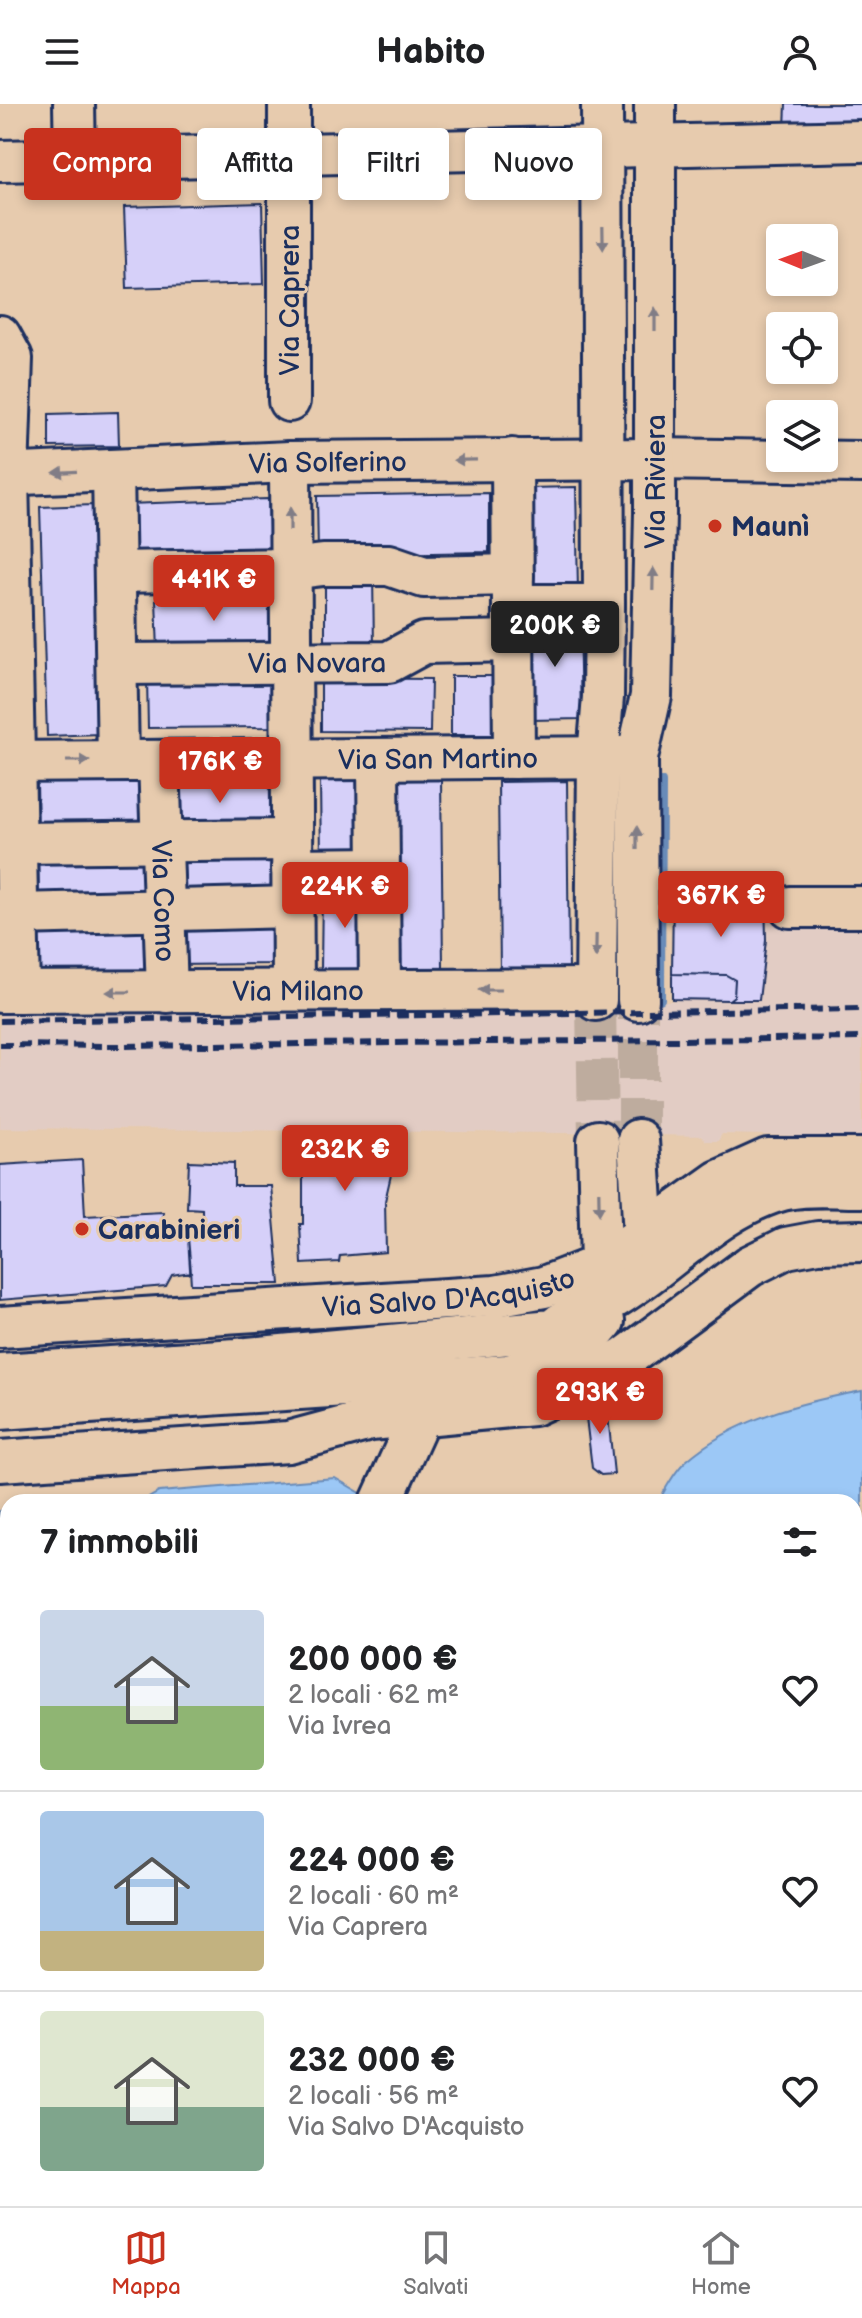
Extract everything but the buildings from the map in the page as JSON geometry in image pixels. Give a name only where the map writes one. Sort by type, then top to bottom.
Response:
[{"type":"street","points":[[74,104],[74,128]]},
{"type":"street","name":"Via Caprera","points":[[289,104],[289,128]]},
{"type":"street","name":"Via Riviera","points":[[602,104],[602,128]]},
{"type":"street","name":"Via Riviera","points":[[596,995],[618,757],[651,696],[655,104]]},
{"type":"street","points":[[602,147],[862,141]]},
{"type":"street","name":"Via Riviera","points":[[602,147],[605,459],[603,697],[618,757],[638,1000]]},
{"type":"street","points":[[322,153],[465,150]]},
{"type":"street","points":[[0,161],[24,160]]},
{"type":"street","name":"Via Caprera","points":[[289,200],[289,401]]},
{"type":"street","points":[[0,336],[12,358],[4,475],[6,671],[7,762],[18,914],[10,992]]},
{"type":"street","name":"Via Solferino","points":[[4,475],[113,470],[193,448],[290,462],[655,459],[862,462]]},
{"type":"street","points":[[512,459],[514,758]]},
{"type":"street","points":[[290,462],[293,989]]},
{"type":"street","points":[[113,470],[118,761]]},
{"type":"street","points":[[115,572],[389,565],[513,607],[604,605]]},
{"type":"street","points":[[424,577],[424,643]]},
{"type":"street","name":"Via Novara","points":[[117,664],[389,662],[424,643],[513,607]]},
{"type":"street","name":"Via San Martino","points":[[7,762],[618,757]]},
{"type":"street","points":[[378,760],[380,990]]},
{"type":"street","name":"Via Como","points":[[159,761],[167,992]]},
{"type":"street","points":[[15,843],[161,841],[292,872]]},
{"type":"street","points":[[18,914],[164,910],[292,872],[379,868]]},
{"type":"street","points":[[790,907],[862,907]]},
{"type":"street","name":"Via Milano","points":[[10,992],[293,989],[596,995]]},
{"type":"street","points":[[638,1140],[644,1235]]},
{"type":"street","points":[[598,1141],[601,1265]]},
{"type":"street","name":"Via Salvo D'Acquisto","points":[[0,1327],[495,1296],[544,1287],[601,1265],[719,1181],[768,1159],[862,1159]]},
{"type":"street","points":[[0,1374],[237,1359],[574,1331],[611,1299],[716,1223],[754,1201],[784,1189],[862,1187]]},
{"type":"street","points":[[0,1409],[508,1375],[574,1331],[657,1289],[734,1230],[780,1210],[862,1205]]},
{"type":"street","points":[[0,1391],[502,1356],[683,1292],[738,1252],[802,1222],[862,1220]]},
{"type":"street","points":[[0,1444],[370,1420],[533,1405],[624,1359],[750,1266],[786,1248],[818,1242],[862,1241]]},
{"type":"street","points":[[0,1356],[574,1331]]},
{"type":"street","points":[[0,1427],[341,1406],[421,1414]]},
{"type":"street","points":[[385,1494],[421,1414]]},
{"type":"street","points":[[0,1461],[288,1442],[370,1420]]},
{"type":"street","points":[[0,1482],[254,1464],[288,1442]]},
{"type":"shaded area","points":[[680,890],[862,892],[862,1137],[858,1137],[855,1143],[843,1143],[840,1137],[722,1134],[718,1141],[706,1141],[702,1136],[565,1133],[0,1128],[0,1009],[670,1001],[680,999]]},
{"type":"water","points":[[862,1391],[862,1494],[663,1494],[682,1465],[705,1446],[769,1414]]},
{"type":"water","points":[[335,1478],[362,1494],[156,1494]]},
{"type":"waterway","points":[[660,999],[661,782]]},
{"type":"tunnel","points":[[596,1000],[598,1141]]},
{"type":"tunnel","points":[[638,1000],[638,1140]]},
{"type":"railway","points":[[0,1021],[862,1009]]},
{"type":"railway","points":[[0,1045],[862,1038]]},
{"type":"place","name":"Maunì","points":[[715,526]]},
{"type":"place","name":"Carabinieri","points":[[82,1229]]}]
